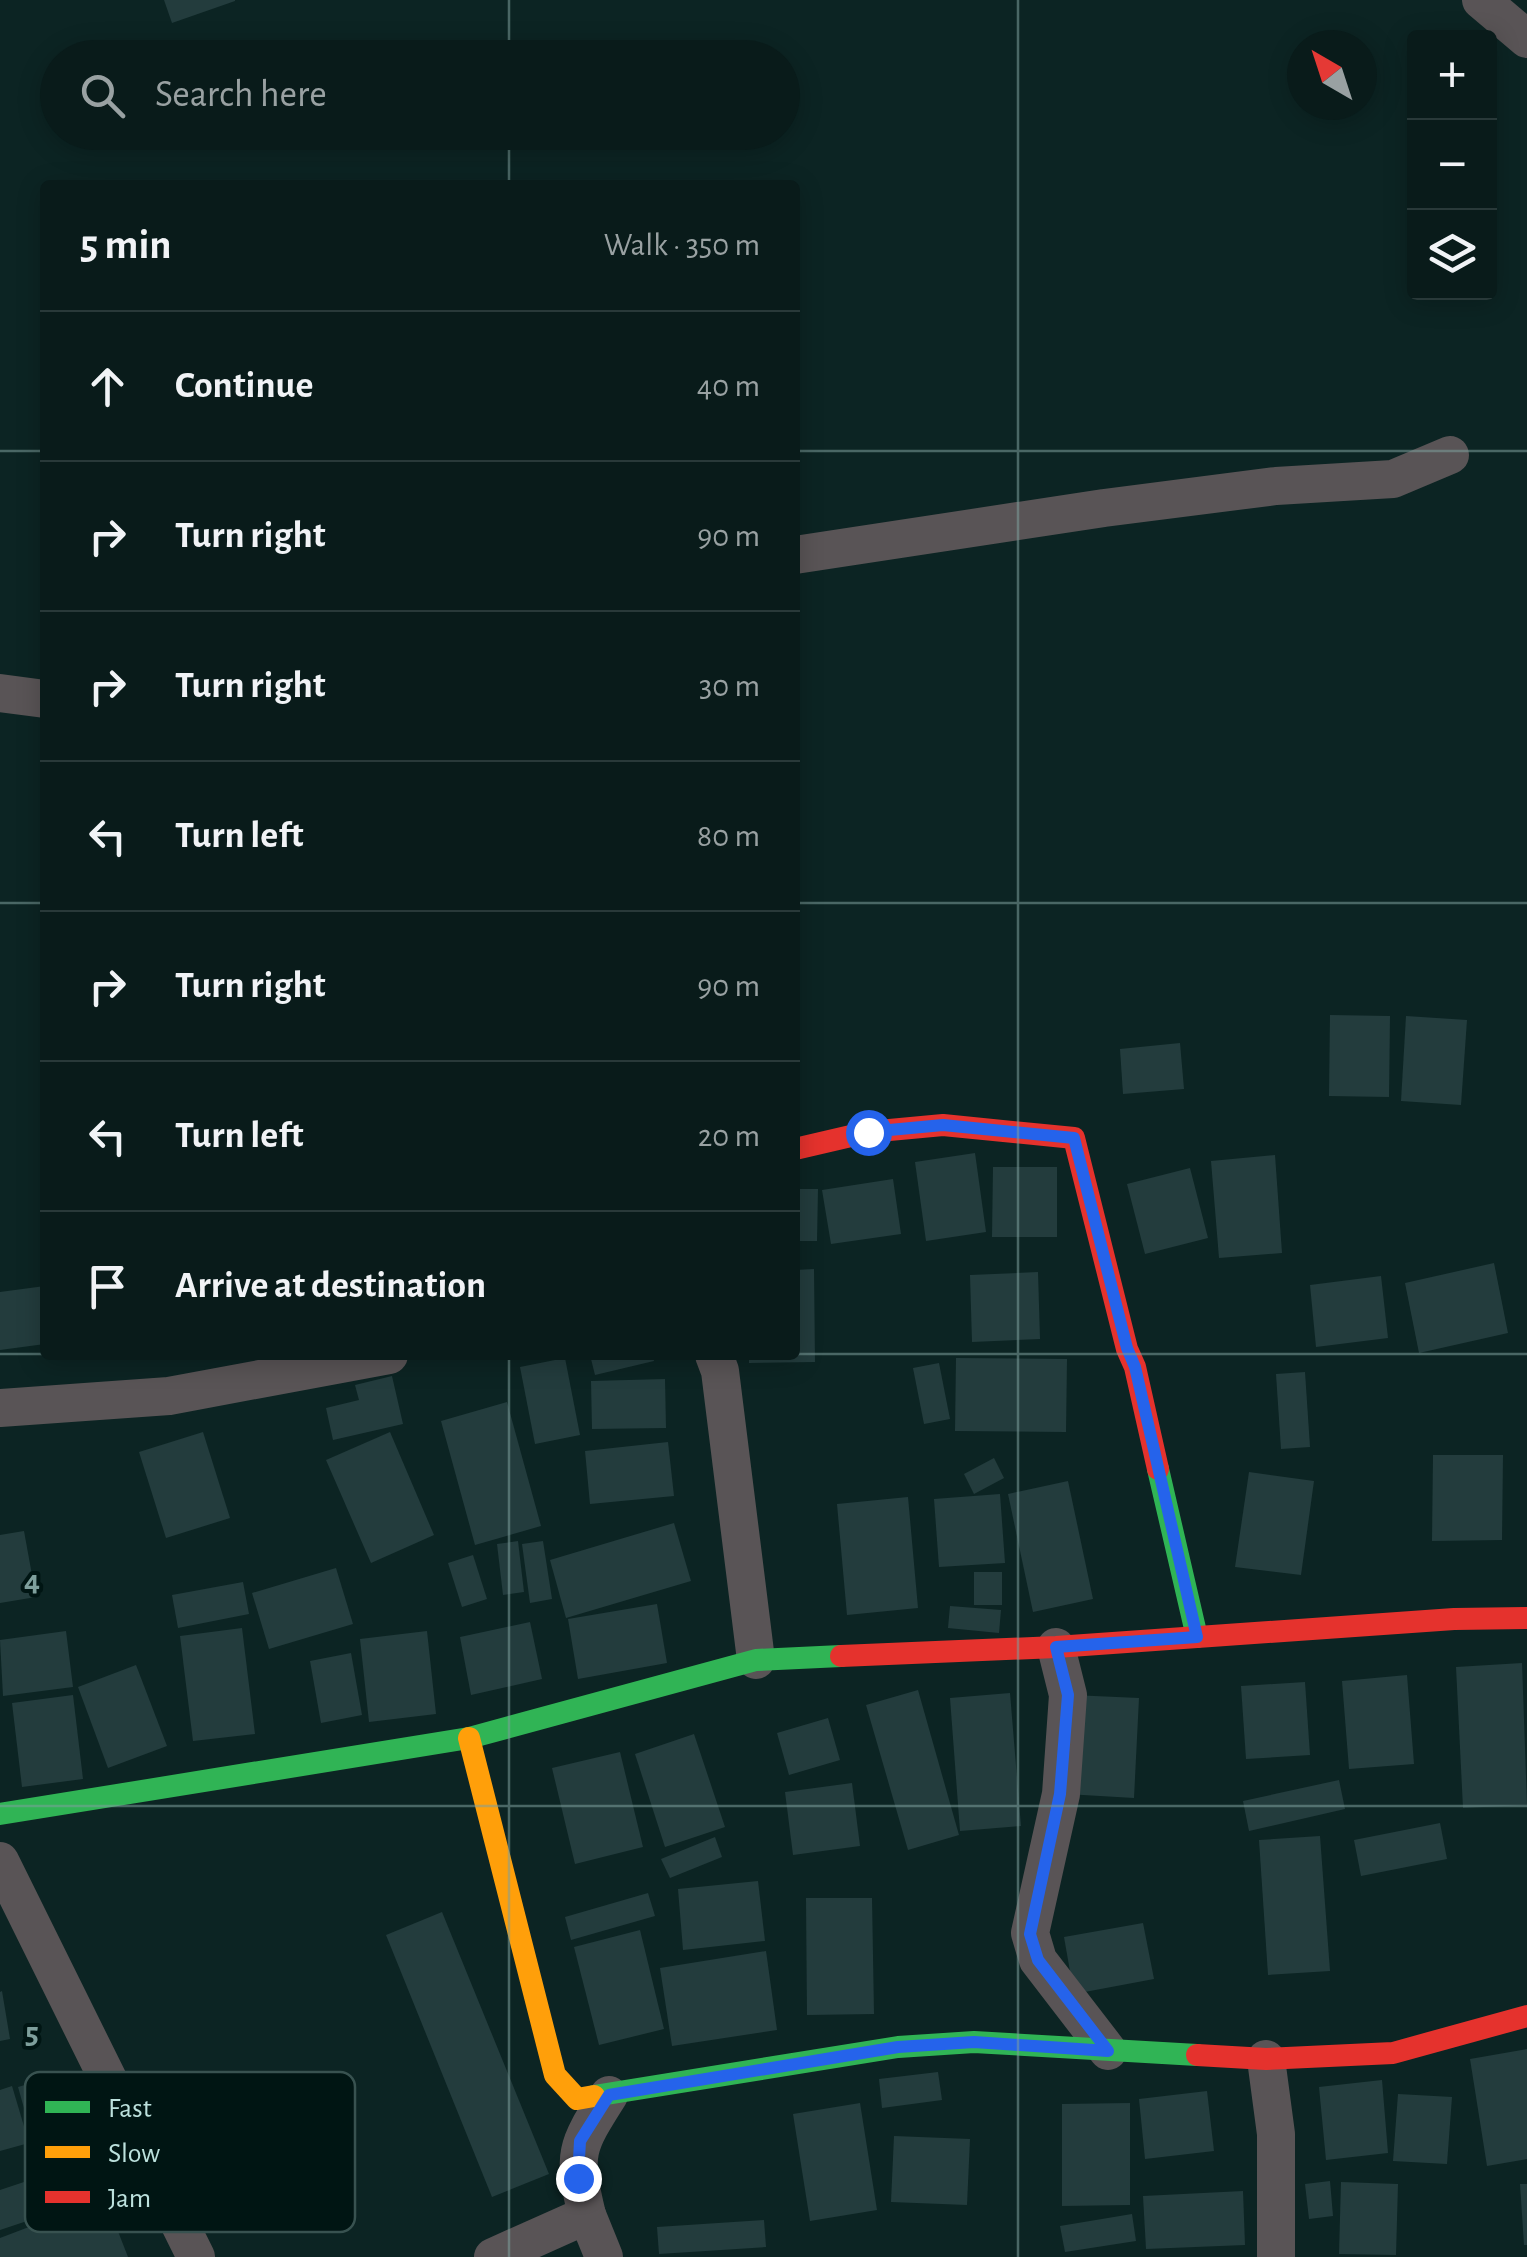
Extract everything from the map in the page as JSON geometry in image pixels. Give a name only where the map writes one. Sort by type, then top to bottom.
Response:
[{"type":"street","points":[[1481,0],[1527,39]]},
{"type":"street","points":[[800,554],[1142,503],[1276,486],[1393,479],[1450,455]]},
{"type":"street","points":[[0,693],[40,697]]},
{"type":"street","points":[[800,1148],[868,1132],[943,1125],[1074,1138],[1135,1367],[1197,1637]]},
{"type":"street","points":[[0,1408],[170,1396],[363,1360]]},
{"type":"street","points":[[716,1360],[756,1660]]},
{"type":"street","points":[[0,1814],[469,1738],[756,1660],[1056,1647],[1454,1619],[1527,1618]]},
{"type":"street","points":[[1056,1647],[1068,1695],[1060,1794],[1030,1934],[1038,1960],[1108,2051]]},
{"type":"street","points":[[469,1738],[555,2075],[577,2099],[898,2047],[974,2042],[1266,2059],[1394,2052],[1527,2016]]},
{"type":"street","points":[[0,1861],[104,2072]]},
{"type":"street","points":[[1266,2059],[1278,2176],[1276,2257]]},
{"type":"street","points":[[604,2257],[587,2215],[578,2178],[580,2141],[609,2095]]},
{"type":"street","points":[[492,2257],[587,2215]]},
{"type":"street","points":[[184,2232],[196,2257]]},
{"type":"building","points":[[164,0],[235,0],[235,1],[172,23]]},
{"type":"building","points":[[1330,1015],[1390,1016],[1389,1097],[1329,1096]]},
{"type":"building","points":[[1406,1016],[1467,1020],[1461,1105],[1401,1101]]},
{"type":"building","points":[[1180,1043],[1184,1089],[1123,1094],[1120,1049]]},
{"type":"building","points":[[975,1153],[986,1232],[926,1241],[915,1162]]},
{"type":"building","points":[[1275,1155],[1282,1253],[1219,1258],[1211,1161]]},
{"type":"building","points":[[993,1167],[1057,1167],[1057,1237],[992,1237]]},
{"type":"building","points":[[1190,1168],[1208,1238],[1145,1254],[1127,1184]]},
{"type":"building","points":[[893,1179],[901,1234],[831,1244],[822,1190]]},
{"type":"building","points":[[800,1189],[818,1189],[817,1241],[800,1241]]},
{"type":"building","points":[[1494,1263],[1508,1333],[1419,1353],[1405,1283]]},
{"type":"building","points":[[814,1269],[815,1362],[749,1363],[800,1360],[800,1270]]},
{"type":"building","points":[[1038,1272],[1040,1339],[972,1342],[970,1275]]},
{"type":"building","points":[[1381,1276],[1388,1338],[1316,1347],[1310,1285]]},
{"type":"building","points":[[40,1287],[40,1345],[0,1350],[0,1292]]},
{"type":"building","points":[[956,1358],[1067,1359],[1066,1432],[955,1431]]},
{"type":"building","points":[[565,1360],[580,1435],[535,1444],[520,1367]]},
{"type":"building","points":[[591,1360],[654,1360],[654,1361],[595,1375]]},
{"type":"building","points":[[939,1363],[950,1419],[924,1424],[913,1368]]},
{"type":"building","points":[[1305,1372],[1310,1447],[1281,1449],[1276,1374]]},
{"type":"building","points":[[392,1376],[403,1424],[333,1440],[326,1408],[359,1400],[355,1385]]},
{"type":"building","points":[[665,1379],[666,1428],[592,1429],[591,1381]]},
{"type":"building","points":[[507,1402],[541,1526],[475,1545],[441,1421]]},
{"type":"building","points":[[203,1432],[230,1518],[166,1538],[139,1452]]},
{"type":"building","points":[[390,1432],[434,1535],[371,1563],[326,1460]]},
{"type":"building","points":[[668,1442],[674,1496],[590,1504],[585,1451]]},
{"type":"building","points":[[1433,1455],[1503,1455],[1502,1540],[1432,1541]]},
{"type":"building","points":[[994,1458],[1004,1478],[974,1494],[964,1474]]},
{"type":"building","points":[[1249,1472],[1314,1481],[1301,1575],[1235,1567]]},
{"type":"building","points":[[1068,1481],[1093,1599],[1033,1612],[1008,1494]]},
{"type":"building","points":[[1000,1494],[1005,1563],[939,1567],[934,1499]]},
{"type":"building","points":[[908,1497],[918,1608],[847,1615],[837,1504]]},
{"type":"building","points":[[674,1523],[691,1581],[566,1618],[550,1560]]},
{"type":"building","points":[[24,1531],[36,1597],[0,1603],[0,1535]]},
{"type":"building","points":[[518,1541],[524,1592],[503,1595],[497,1544]]},
{"type":"building","points":[[543,1541],[552,1599],[530,1603],[522,1544]]},
{"type":"building","points":[[473,1555],[487,1599],[462,1607],[448,1563]]},
{"type":"building","points":[[336,1568],[353,1624],[269,1649],[252,1593]]},
{"type":"building","points":[[974,1572],[1002,1572],[1002,1605],[974,1605]]},
{"type":"building","points":[[243,1582],[249,1614],[178,1628],[172,1595]]},
{"type":"building","points":[[657,1604],[667,1663],[578,1679],[568,1619]]},
{"type":"building","points":[[950,1606],[1001,1610],[999,1633],[948,1628]]},
{"type":"building","points":[[530,1622],[542,1679],[471,1695],[460,1637]]},
{"type":"building","points":[[242,1628],[255,1734],[193,1741],[180,1636]]},
{"type":"building","points":[[66,1631],[73,1687],[3,1696],[0,1640]]},
{"type":"building","points":[[427,1631],[436,1714],[369,1722],[360,1639]]},
{"type":"building","points":[[351,1653],[362,1715],[321,1723],[310,1661]]},
{"type":"building","points":[[1522,1663],[1527,1805],[1463,1808],[1456,1667]]},
{"type":"building","points":[[136,1665],[167,1746],[108,1768],[78,1687]]},
{"type":"building","points":[[1407,1675],[1414,1764],[1349,1769],[1342,1681]]},
{"type":"building","points":[[1305,1682],[1310,1755],[1246,1759],[1241,1686]]},
{"type":"building","points":[[918,1690],[959,1835],[908,1850],[866,1705]]},
{"type":"building","points":[[1010,1693],[1021,1826],[960,1831],[950,1698]]},
{"type":"building","points":[[73,1695],[83,1779],[22,1787],[12,1703]]},
{"type":"building","points":[[1072,1695],[1139,1698],[1134,1798],[1066,1794]]},
{"type":"building","points":[[828,1718],[840,1760],[789,1775],[777,1733]]},
{"type":"building","points":[[694,1734],[725,1827],[665,1847],[635,1754]]},
{"type":"building","points":[[620,1752],[643,1847],[575,1864],[552,1768]]},
{"type":"building","points":[[1339,1780],[1345,1809],[1249,1831],[1243,1801]]},
{"type":"building","points":[[852,1783],[860,1846],[793,1855],[785,1792]]},
{"type":"building","points":[[1440,1823],[1447,1859],[1361,1876],[1354,1840]]},
{"type":"building","points":[[1320,1836],[1330,1971],[1268,1975],[1259,1840]]},
{"type":"building","points":[[715,1837],[722,1857],[670,1878],[661,1859]]},
{"type":"building","points":[[758,1881],[765,1941],[683,1950],[678,1889]]},
{"type":"building","points":[[648,1893],[655,1916],[571,1940],[565,1917]]},
{"type":"building","points":[[806,1898],[872,1898],[874,2014],[807,2015]]},
{"type":"building","points":[[442,1912],[549,2174],[492,2197],[386,1935]]},
{"type":"building","points":[[1143,1923],[1154,1979],[1074,1994],[1064,1937]]},
{"type":"building","points":[[640,1930],[664,2029],[599,2045],[574,1947]]},
{"type":"building","points":[[766,1951],[777,2030],[672,2046],[660,1968]]},
{"type":"building","points":[[0,1992],[10,2039],[0,2041]]},
{"type":"building","points":[[1527,2049],[1527,2159],[1487,2166],[1470,2059]]},
{"type":"building","points":[[938,2072],[942,2100],[882,2108],[879,2079]]},
{"type":"building","points":[[1382,2080],[1388,2153],[1326,2160],[1319,2087]]},
{"type":"building","points":[[25,2085],[25,2112],[18,2087]]},
{"type":"building","points":[[12,2086],[25,2130],[25,2144],[0,2151],[0,2090]]},
{"type":"building","points":[[1207,2091],[1214,2151],[1145,2159],[1139,2099]]},
{"type":"building","points":[[1398,2094],[1452,2097],[1447,2164],[1393,2161]]},
{"type":"building","points":[[860,2103],[877,2210],[810,2221],[793,2114]]},
{"type":"building","points":[[1130,2103],[1130,2205],[1062,2206],[1062,2104]]},
{"type":"building","points":[[894,2136],[970,2139],[967,2205],[891,2202]]},
{"type":"building","points":[[1330,2181],[1333,2216],[1309,2219],[1305,2184]]},
{"type":"building","points":[[25,2182],[25,2222],[0,2230],[0,2190]]},
{"type":"building","points":[[1341,2182],[1398,2184],[1396,2255],[1339,2254]]},
{"type":"building","points":[[1520,2184],[1527,2184],[1527,2245],[1524,2245]]},
{"type":"building","points":[[1243,2191],[1245,2245],[1146,2249],[1143,2196]]},
{"type":"building","points":[[1132,2214],[1136,2241],[1065,2252],[1060,2226]]},
{"type":"building","points":[[764,2220],[766,2247],[659,2254],[657,2227]]},
{"type":"building","points":[[25,2228],[25,2232],[118,2232],[128,2257],[0,2257],[0,2238]]},
{"type":"traffic: fast","points":[[1158,1469],[1197,1637]]},
{"type":"traffic: fast","points":[[0,1814],[469,1738],[756,1660],[841,1656]]},
{"type":"traffic: fast","points":[[594,2096],[898,2047],[974,2042],[1197,2055]]},
{"type":"traffic: slow","points":[[469,1738],[555,2075],[577,2099],[594,2096]]},
{"type":"traffic: jam","points":[[800,1148],[868,1132],[943,1125],[1074,1138],[1158,1469]]},
{"type":"traffic: jam","points":[[841,1656],[1056,1647],[1454,1619],[1527,1618]]},
{"type":"traffic: jam","points":[[1197,2055],[1266,2059],[1393,2053],[1527,2016]]},
{"type":"route","points":[[578,2178],[580,2141],[609,2095],[898,2047],[974,2042],[1108,2051],[1038,1960],[1030,1934],[1060,1794],[1068,1695],[1056,1647],[1197,1637],[1135,1367],[1074,1138],[943,1125],[868,1132]]}]
